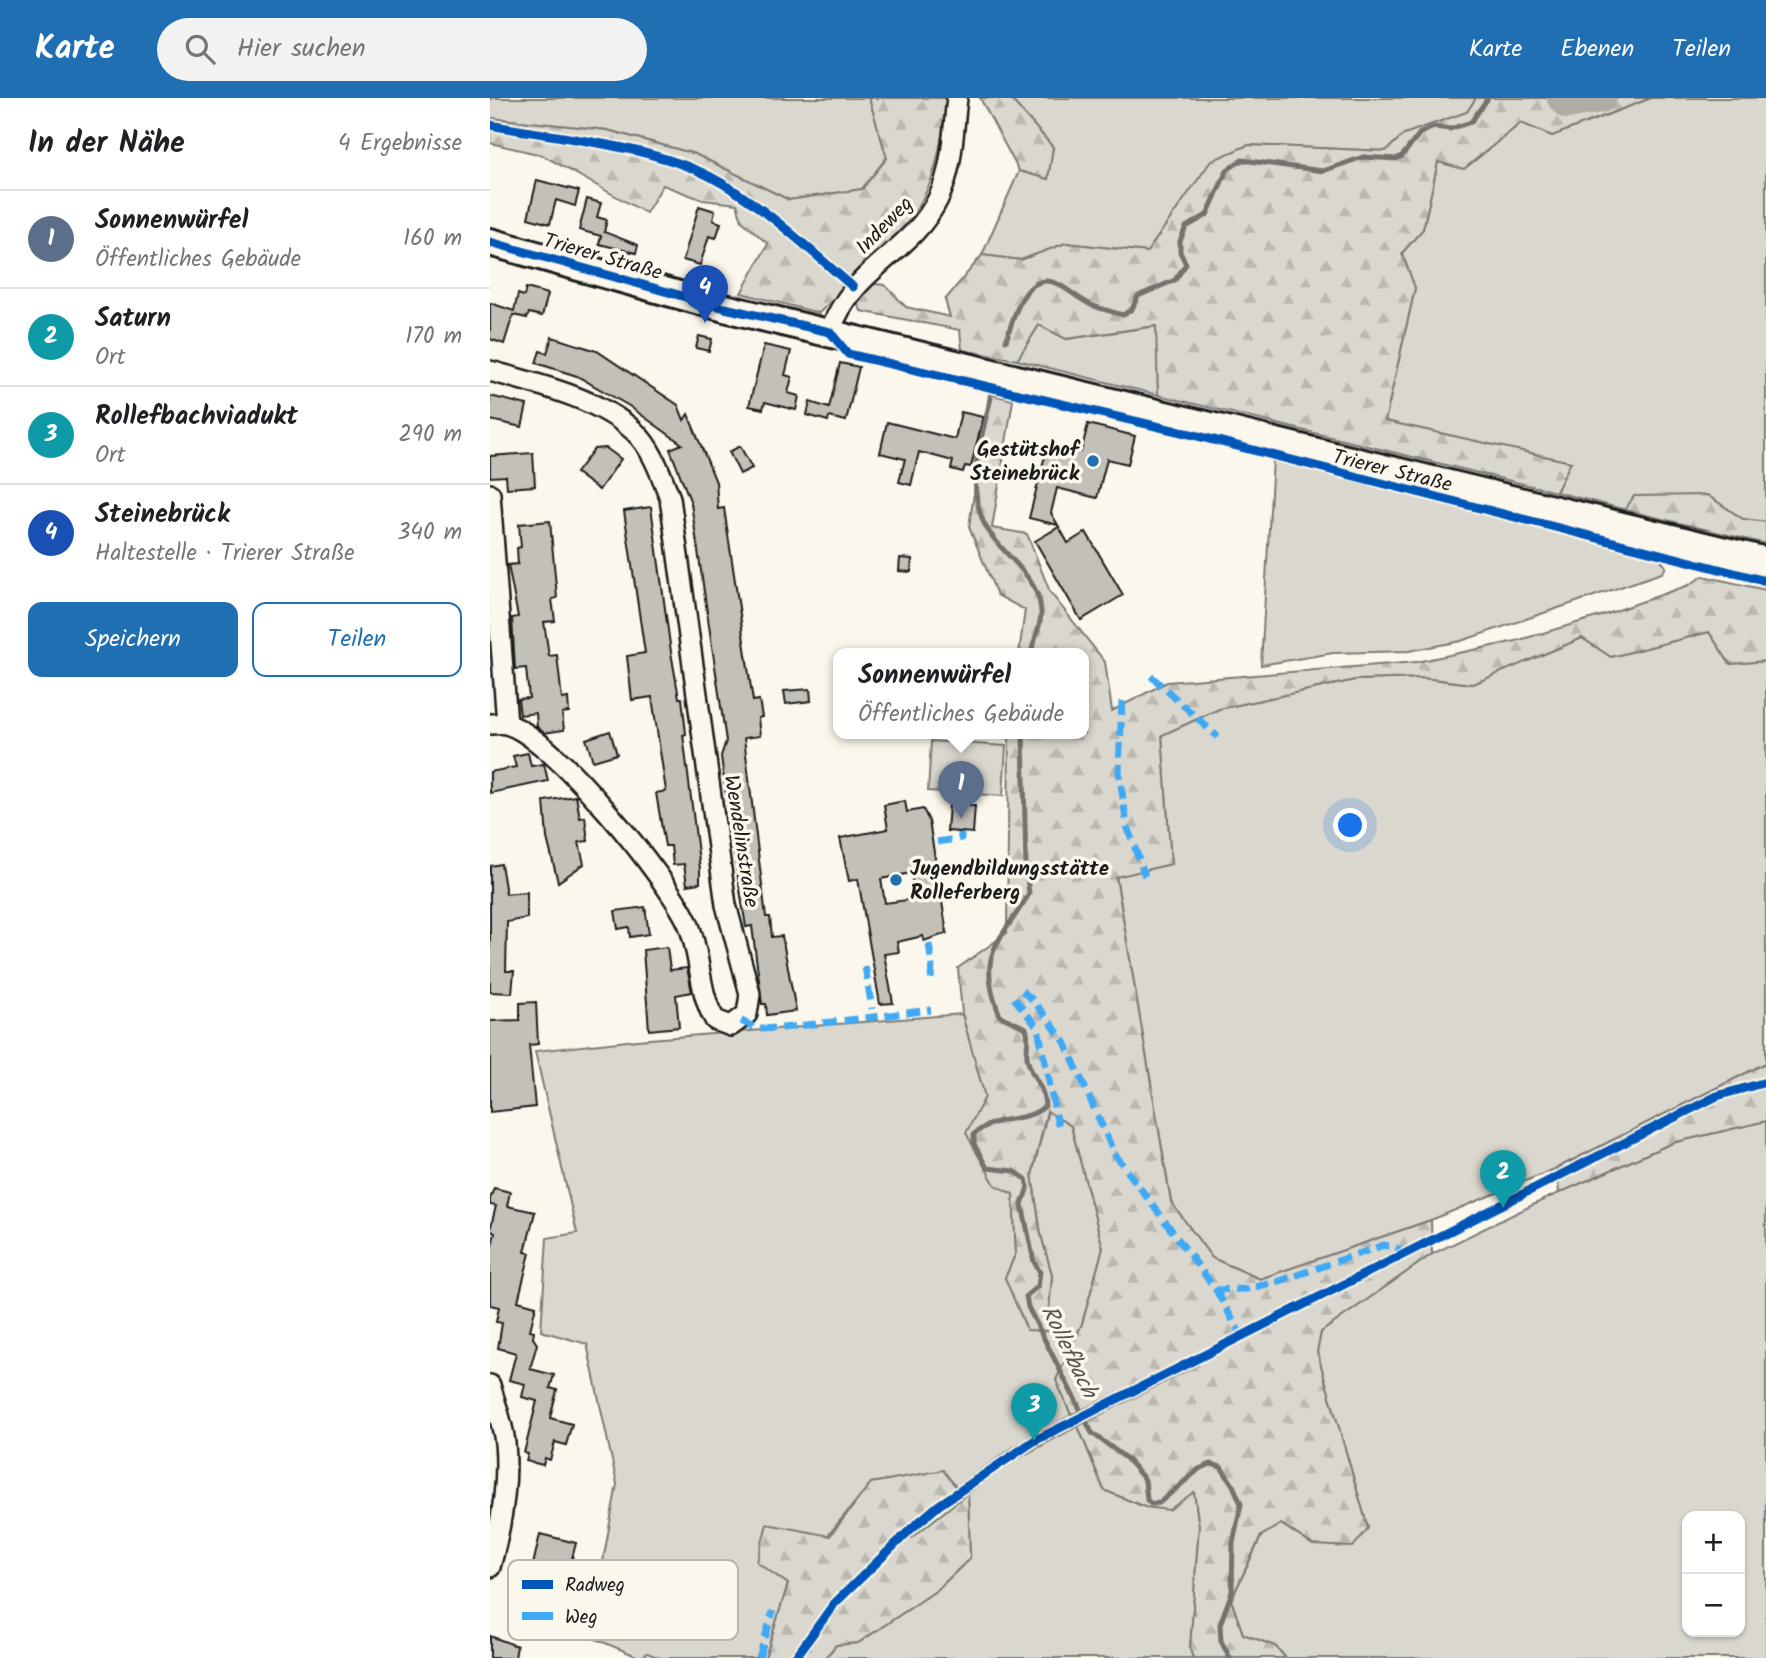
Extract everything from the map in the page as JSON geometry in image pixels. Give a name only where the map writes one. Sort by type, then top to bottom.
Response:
[{"type":"main road","name":"Trierer Straße","points":[[490,242],[718,306],[1766,561]]},
{"type":"street","name":"Indeweg","points":[[830,332],[838,310],[853,287],[918,228],[938,199],[948,168],[957,98]]},
{"type":"street","name":"Wendelinstraße","points":[[490,371],[583,400],[634,431],[653,455],[670,498],[726,905],[750,994],[747,1014],[731,1026],[715,1020],[708,1008],[699,959],[687,922],[635,844],[592,794],[546,749],[499,724],[490,494]]},
{"type":"street","points":[[490,1385],[505,1441],[498,1479],[501,1526],[490,1567]]},
{"type":"green space","points":[[490,98],[869,98],[887,157],[862,189],[789,200],[695,154],[607,130],[490,118]]},
{"type":"green space","points":[[869,98],[948,98],[938,158],[926,192],[906,226],[878,257],[819,313],[741,293],[768,244],[742,221],[737,204],[703,200],[663,185],[646,213],[542,155],[490,143],[490,118],[607,130],[695,154],[789,200],[862,189],[887,158]]},
{"type":"green space","points":[[980,98],[1010,98],[1053,147],[1048,179],[1019,171]]},
{"type":"green space","points":[[1010,98],[1476,98],[1467,112],[1404,134],[1386,151],[1248,145],[1212,161],[1147,252],[1066,243],[1021,260],[982,255],[1019,171],[1048,179],[1053,147]]},
{"type":"green space","points":[[1476,98],[1651,98],[1552,136],[1521,123],[1464,169],[1438,162],[1423,229],[1402,253],[1415,288],[1385,421],[1571,462],[1556,492],[1158,395],[1156,326],[1066,339],[1039,325],[1017,360],[962,350],[960,330],[861,311],[854,295],[865,283],[885,285],[906,307],[950,317],[945,300],[982,255],[1021,260],[1066,243],[1147,252],[1211,161],[1248,145],[1386,151],[1404,134],[1467,112]]},
{"type":"green space","points":[[1651,98],[1766,98],[1766,522],[1743,519],[1707,495],[1630,511],[1556,492],[1570,462],[1385,421],[1415,288],[1402,253],[1423,229],[1438,162],[1464,169],[1521,123],[1552,136]]},
{"type":"green space","points":[[1039,325],[1067,339],[1157,326],[1158,395],[1017,360]]},
{"type":"green space","points":[[989,394],[1013,400],[992,528],[1027,534],[1050,592],[1105,662],[1112,711],[1167,682],[1416,662],[1516,641],[1607,614],[1689,585],[1703,576],[1766,590],[1766,661],[1730,664],[1709,632],[1611,657],[1582,638],[1473,684],[1423,678],[1355,680],[1219,709],[1162,735],[1171,864],[1116,877],[1171,1202],[1212,1258],[1260,1279],[1431,1220],[1432,1254],[1321,1332],[1317,1352],[1368,1528],[1353,1547],[1313,1545],[1281,1524],[1261,1536],[1231,1600],[1243,1634],[1275,1646],[1286,1658],[1193,1658],[1190,1649],[1199,1526],[1194,1492],[1169,1510],[1145,1507],[1104,1490],[1078,1426],[1198,1365],[1194,1356],[1071,1415],[1056,1380],[1082,1324],[1103,1248],[1071,1126],[1047,1111],[1032,1175],[1041,1235],[1052,1275],[1047,1331],[1027,1330],[1005,1278],[1016,1253],[1013,1194],[995,1185],[966,1133],[985,1097],[962,1014],[958,968],[1007,933],[1009,739],[1089,739],[1089,648],[1020,648],[1025,610],[997,595],[969,527]]},
{"type":"green space","points":[[1273,459],[1658,556],[1666,567],[1662,573],[1461,641],[1409,651],[1333,653],[1261,665]]},
{"type":"green space","points":[[1707,495],[1743,519],[1766,522],[1766,544],[1625,510],[1634,496]]},
{"type":"green space","points":[[1709,632],[1730,664],[1766,661],[1766,1063],[1557,1168],[1431,1220],[1260,1279],[1212,1258],[1171,1202],[1116,876],[1171,864],[1162,735],[1219,709],[1355,680],[1423,678],[1473,684],[1582,638],[1611,657]]},
{"type":"green space","points":[[931,741],[1006,746],[1003,796],[928,791]]},
{"type":"green space","points":[[962,1014],[1013,1194],[1016,1253],[1005,1278],[1047,1331],[1052,1275],[1041,1235],[1032,1175],[1048,1110],[1071,1126],[1103,1248],[1082,1324],[1056,1380],[1071,1415],[1012,1448],[956,1487],[943,1471],[871,1483],[788,1584],[765,1658],[660,1658],[647,1653],[641,1658],[598,1640],[738,1640],[738,1560],[603,1560],[617,1484],[587,1344],[541,1331],[547,1238],[577,1233],[535,1051],[637,1040]]},
{"type":"green space","points":[[1766,1063],[1766,1121],[1672,1143],[1559,1193],[1557,1168]]},
{"type":"green space","points":[[1766,1121],[1766,1658],[1286,1658],[1275,1646],[1243,1634],[1231,1600],[1262,1535],[1281,1524],[1313,1545],[1368,1528],[1317,1352],[1321,1332],[1432,1254],[1543,1200],[1672,1143]]},
{"type":"green space","points":[[1078,1426],[1104,1490],[1145,1507],[1194,1491],[1199,1526],[1190,1649],[1193,1658],[825,1658],[836,1645],[858,1643],[937,1590],[970,1558],[968,1493],[1011,1462]]},
{"type":"green space","points":[[943,1470],[956,1487],[904,1529],[911,1538],[968,1493],[970,1558],[937,1590],[858,1643],[836,1645],[825,1658],[765,1658],[788,1584],[757,1562],[767,1524],[830,1536],[871,1483]]},
{"type":"building","points":[[537,180],[579,191],[575,206],[556,200],[550,224],[528,218]]},
{"type":"building","points":[[587,199],[601,203],[597,217],[607,220],[604,232],[638,245],[636,253],[599,244],[601,236],[579,230]]},
{"type":"building","points":[[699,206],[715,211],[713,220],[721,223],[716,238],[709,236],[700,265],[683,260]]},
{"type":"building","points":[[526,288],[548,294],[542,316],[529,313],[527,318],[513,315],[504,344],[490,339],[490,303],[514,311],[518,294],[524,296]]},
{"type":"building","points":[[699,336],[712,339],[709,351],[696,348]]},
{"type":"building","points":[[552,337],[597,351],[678,405],[684,420],[688,414],[716,482],[718,509],[724,508],[753,701],[759,700],[762,717],[758,718],[760,736],[744,738],[766,917],[770,917],[772,937],[782,936],[796,1011],[767,1015],[766,1004],[762,1004],[752,926],[746,927],[721,756],[726,741],[691,503],[670,449],[682,444],[629,406],[577,376],[536,363],[540,351],[547,353]]},
{"type":"building","points":[[764,345],[791,351],[785,375],[792,377],[788,393],[799,396],[796,410],[765,402],[763,409],[749,406]]},
{"type":"building","points":[[840,363],[859,367],[846,421],[829,417],[828,421],[807,415],[810,402],[829,408]]},
{"type":"building","points":[[490,396],[527,405],[522,427],[490,420]]},
{"type":"building","points":[[961,412],[983,417],[971,467],[965,466],[963,472],[951,469],[953,461],[919,452],[911,485],[899,482],[905,459],[880,453],[887,422],[955,439]]},
{"type":"building","points":[[1088,424],[1135,436],[1128,464],[1107,459],[1097,498],[1057,488],[1051,513],[1058,525],[1029,518],[1048,444],[1081,452]]},
{"type":"building","points":[[740,446],[752,468],[740,474],[729,452]]},
{"type":"building","points":[[606,448],[621,459],[599,490],[576,473],[594,449]]},
{"type":"building","points":[[533,453],[535,486],[507,488],[506,476],[490,477],[490,456]]},
{"type":"building","points":[[651,507],[671,652],[679,698],[682,698],[686,734],[683,735],[700,869],[700,883],[687,885],[684,864],[673,865],[671,846],[665,846],[656,793],[666,791],[652,697],[632,700],[627,656],[645,653],[624,511]]},
{"type":"building","points":[[550,521],[557,598],[552,599],[555,621],[544,622],[549,656],[557,655],[562,699],[568,698],[569,712],[562,713],[564,730],[544,733],[537,727],[536,713],[520,715],[518,699],[529,698],[526,668],[515,669],[512,618],[518,617],[508,565],[518,564],[517,548],[521,547],[519,524]]},
{"type":"building","points":[[1059,527],[1068,543],[1086,532],[1123,595],[1081,620],[1035,541]]},
{"type":"building","points":[[900,558],[912,559],[911,572],[899,571]]},
{"type":"building","points":[[810,689],[811,701],[786,704],[784,691]]},
{"type":"building","points":[[610,731],[617,754],[593,761],[586,739]]},
{"type":"building","points":[[528,753],[531,766],[544,764],[548,781],[490,793],[490,772],[516,767],[513,756]]},
{"type":"building","points":[[576,796],[580,818],[585,817],[588,841],[579,842],[584,864],[558,882],[547,838],[544,801]]},
{"type":"building","points":[[905,801],[907,812],[923,809],[929,821],[947,933],[924,941],[923,936],[897,942],[899,952],[884,954],[893,1003],[880,1004],[858,879],[849,881],[840,838],[888,829],[884,805]],"holes":[[[911,873],[916,899],[885,903],[881,879]]]},
{"type":"building","points":[[954,802],[975,806],[973,833],[947,831],[949,805],[954,805]]},
{"type":"building","points":[[501,864],[506,894],[527,892],[527,918],[507,922],[506,971],[514,971],[512,993],[490,992],[490,866]]},
{"type":"building","points":[[645,907],[649,934],[630,937],[629,927],[618,929],[615,911]]},
{"type":"building","points":[[667,947],[670,970],[687,968],[692,992],[676,995],[679,1027],[649,1030],[643,950]]},
{"type":"building","points":[[536,1002],[538,1044],[529,1045],[535,1107],[490,1112],[490,1021],[520,1020],[520,1003]]},
{"type":"building","points":[[494,1188],[510,1192],[507,1206],[535,1212],[525,1252],[530,1253],[518,1301],[536,1306],[530,1330],[534,1331],[533,1338],[537,1344],[530,1369],[554,1375],[550,1388],[557,1390],[550,1418],[572,1424],[566,1445],[555,1442],[550,1460],[545,1458],[543,1465],[526,1461],[528,1454],[524,1453],[537,1401],[522,1397],[525,1384],[509,1380],[516,1353],[498,1348],[502,1323],[496,1322],[499,1307],[490,1305],[490,1253],[495,1233],[490,1230],[496,1206],[490,1205],[490,1199]]},
{"type":"building","points":[[540,1534],[576,1543],[572,1560],[534,1560]]},
{"type":"building","points":[[490,1636],[517,1646],[515,1658],[490,1658]]},
{"type":"waterway","points":[[1006,341],[1022,298],[1037,283],[1047,281],[1058,284],[1091,305],[1123,315],[1132,309],[1138,296],[1175,280],[1186,264],[1180,252],[1180,241],[1186,227],[1207,215],[1227,170],[1242,160],[1323,171],[1363,157],[1396,159],[1402,156],[1420,133],[1434,127],[1450,129],[1471,122],[1488,98]]},
{"type":"waterway","points":[[1562,98],[1567,104],[1601,98]]},
{"type":"waterway","name":"Rollefbach","points":[[991,398],[975,475],[978,506],[990,533],[1025,574],[1038,597],[1041,616],[1032,648]]},
{"type":"waterway","name":"Rollefbach","points":[[1023,739],[1029,894],[994,950],[990,977],[1000,1016],[1026,1028],[1028,1063],[1042,1092],[1045,1106],[1037,1112],[984,1127],[974,1134],[974,1144],[987,1168],[1014,1171],[1026,1179],[1028,1187],[1022,1204],[1034,1262],[1040,1272],[1038,1286],[1026,1296],[1028,1307],[1092,1433],[1127,1459],[1145,1480],[1147,1500],[1151,1504],[1159,1503],[1199,1469],[1211,1464],[1221,1467],[1233,1485],[1241,1504],[1233,1543],[1232,1592],[1220,1624],[1221,1641],[1230,1658]]},
{"type":"marked path","points":[[1151,676],[1218,737]]},
{"type":"marked path","points":[[1122,701],[1119,771],[1127,826],[1145,876]]},
{"type":"marked path","points":[[937,842],[961,838],[961,833]]},
{"type":"marked path","points":[[929,944],[931,980]]},
{"type":"marked path","points":[[865,966],[872,1009]]},
{"type":"marked path","points":[[1022,991],[1033,1000],[1065,1042],[1114,1153],[1216,1290],[1246,1289],[1280,1281],[1384,1245],[1406,1251]]},
{"type":"marked path","points":[[1014,998],[1038,1028],[1058,1125]]},
{"type":"marked path","points":[[741,1021],[758,1029],[782,1028],[931,1010]]},
{"type":"marked path","points":[[1216,1290],[1241,1335]]},
{"type":"marked path","points":[[759,1658],[773,1611]]},
{"type":"cycle path","points":[[490,125],[602,144],[685,165],[729,187],[766,213],[853,287]]},
{"type":"cycle path","points":[[490,242],[725,308],[830,332],[848,354],[1190,434],[1766,581]]},
{"type":"cycle path","points":[[795,1658],[834,1604],[912,1528],[939,1505],[1034,1441],[1717,1096],[1766,1082]]},
{"type":"place","name":"Steinebrück","points":[[705,323]]},
{"type":"place","name":"Gestütshof Steinebrück","points":[[1093,461]]},
{"type":"place","name":"Sonnenwürfel","points":[[961,819]]},
{"type":"place","name":"Jugendbildungsstätte Rolleferberg","points":[[896,880]]},
{"type":"place","name":"Saturn","points":[[1503,1208]]},
{"type":"place","name":"Rollefbachviadukt","points":[[1034,1441]]}]
